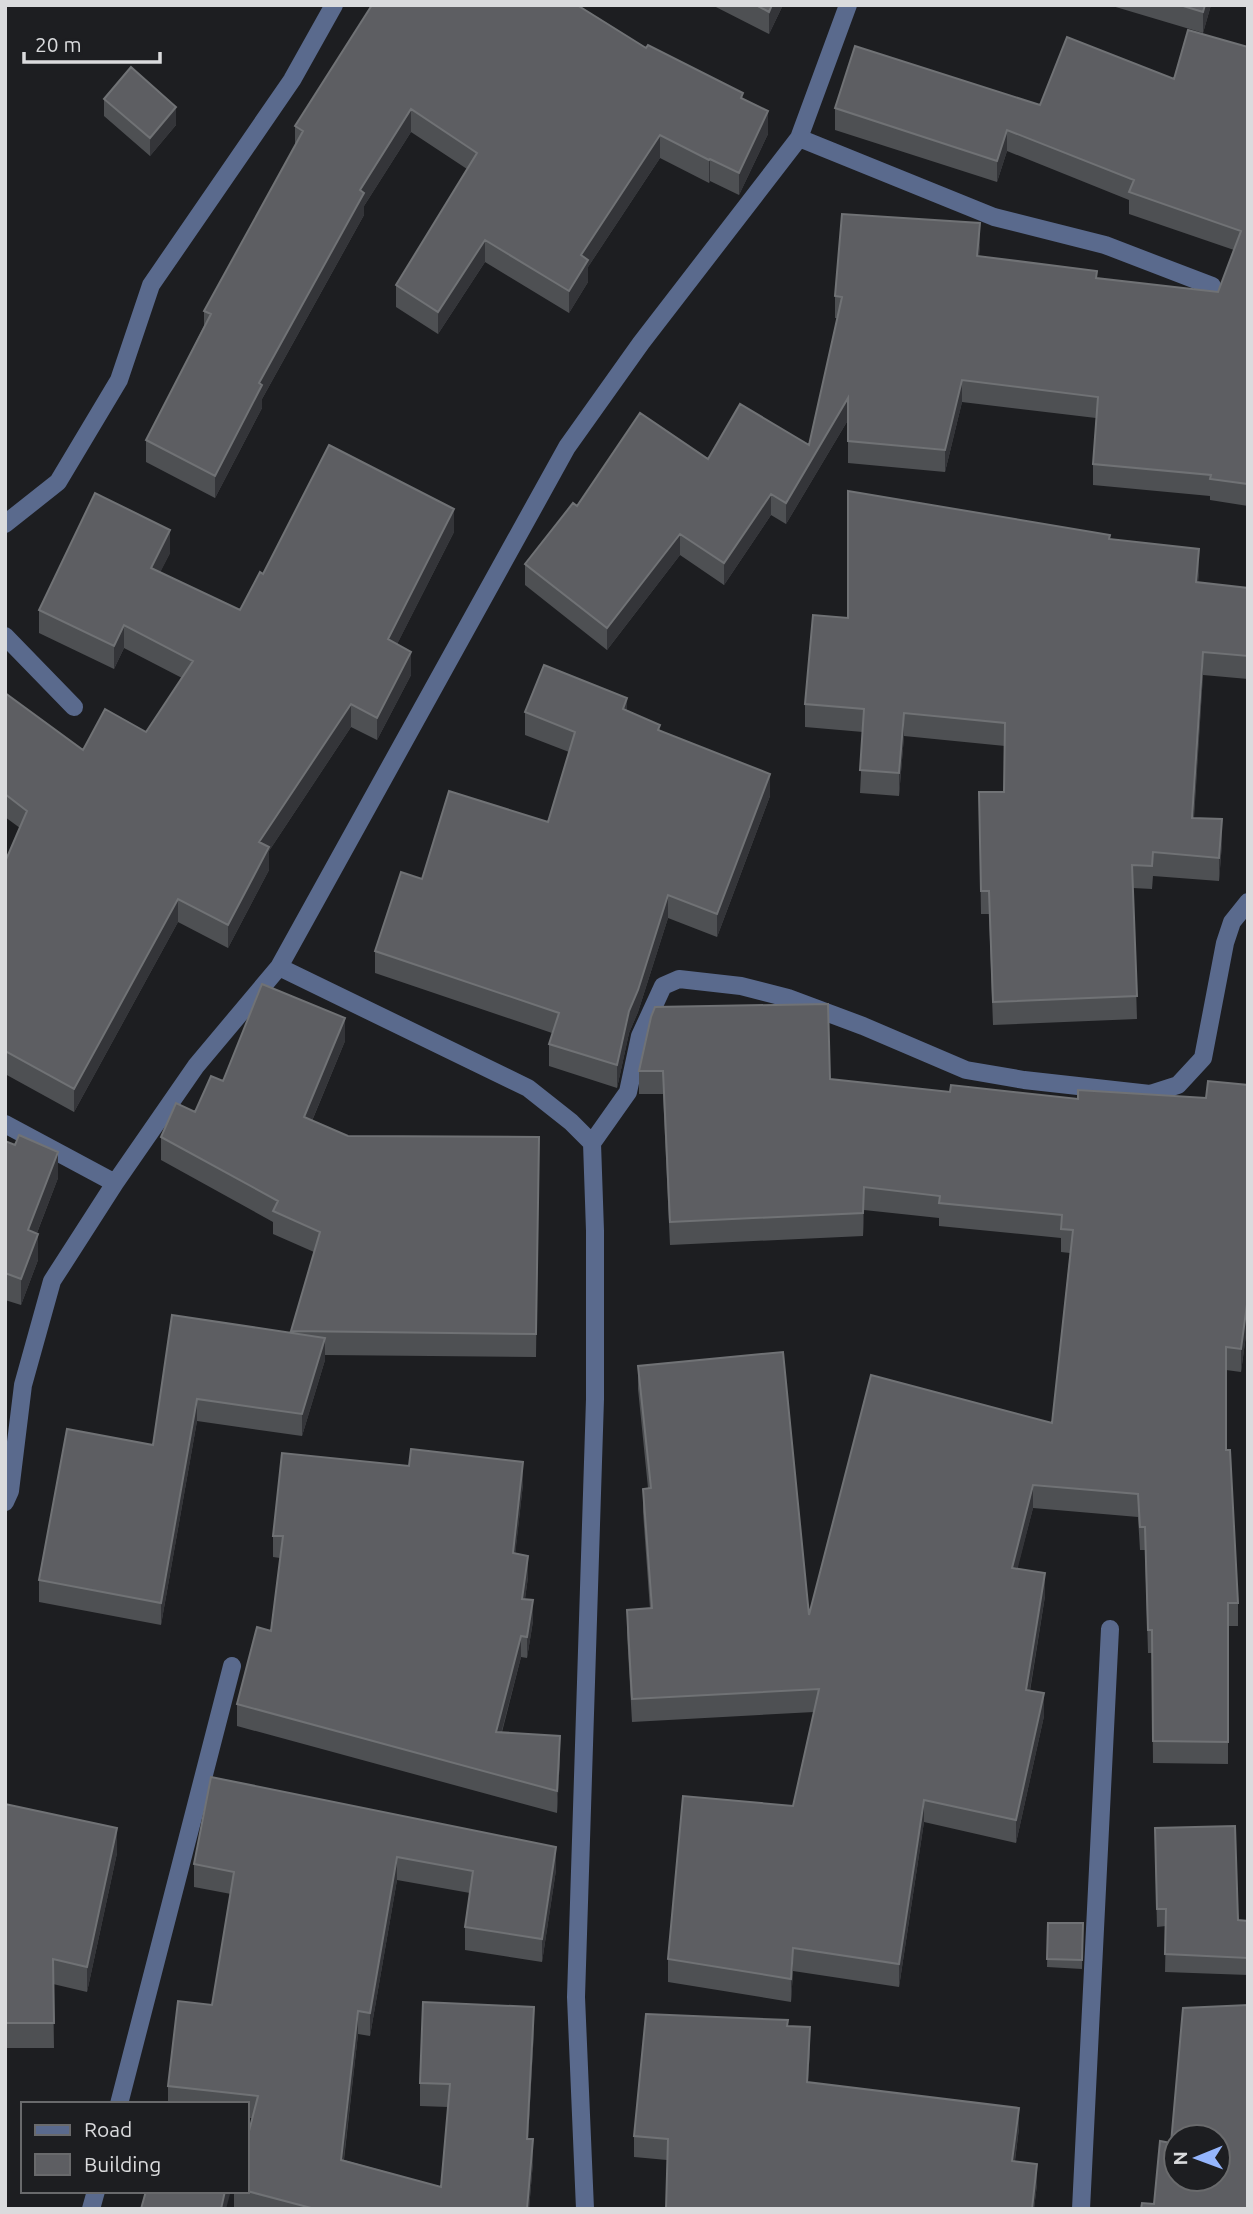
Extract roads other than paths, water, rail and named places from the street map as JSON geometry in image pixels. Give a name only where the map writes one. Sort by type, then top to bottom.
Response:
[{"type":"street","points":[[5,524],[58,482],[119,380],[151,285],[292,80],[334,5]]},
{"type":"street","points":[[5,1502],[10,1490],[23,1385],[52,1281],[115,1183],[196,1066],[279,967],[567,447],[641,343],[799,138],[848,5]]},
{"type":"street","points":[[799,138],[994,217],[1105,245],[1212,286]]},
{"type":"street","points":[[5,636],[74,707]]},
{"type":"street","points":[[586,2209],[576,1997],[595,1399],[592,1143],[628,1092],[640,1036],[663,986],[679,979],[741,986],[788,998],[863,1026],[966,1070],[1024,1080],[1150,1094],[1178,1085],[1203,1058],[1224,943],[1233,922],[1248,902]]},
{"type":"street","points":[[279,967],[528,1088],[571,1122],[592,1143]]},
{"type":"street","points":[[5,1124],[115,1183]]},
{"type":"street","points":[[1081,2209],[1111,1629]]},
{"type":"street","points":[[120,2102],[232,1666]]}]
